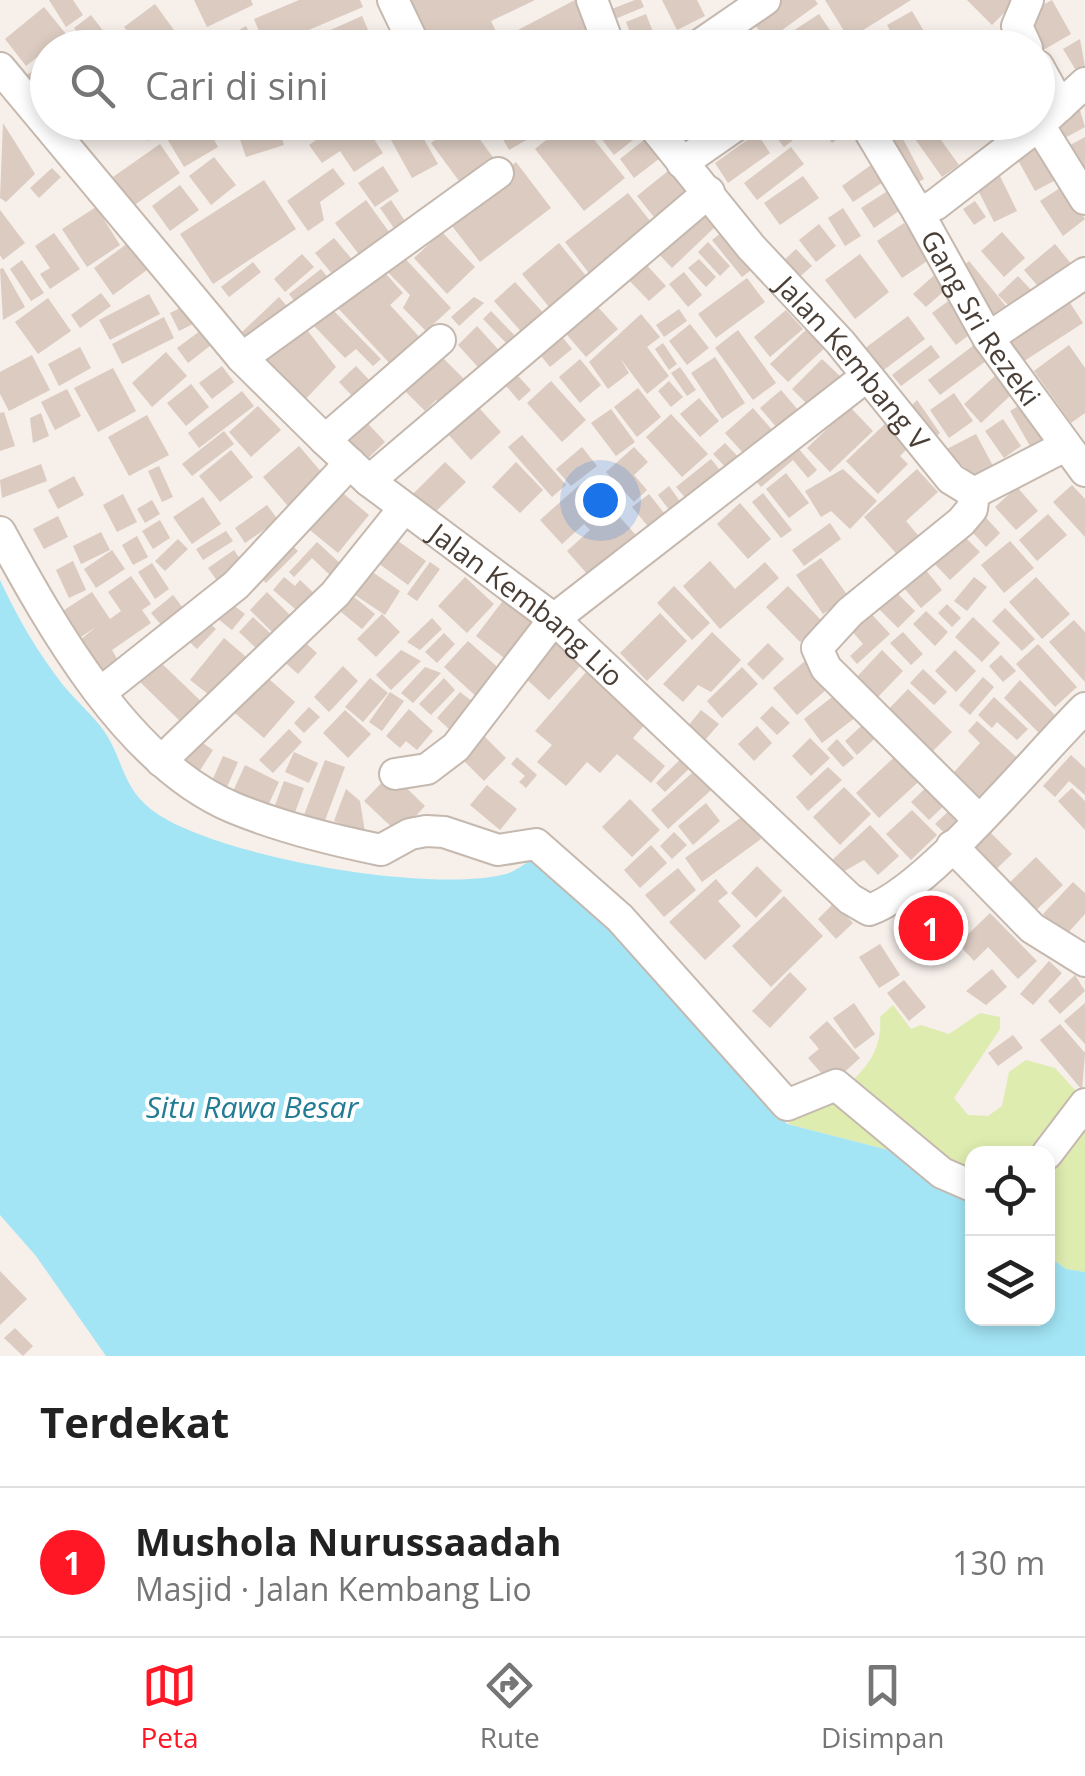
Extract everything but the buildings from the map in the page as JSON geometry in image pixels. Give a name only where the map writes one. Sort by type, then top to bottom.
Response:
[{"type":"street","points":[[393,0],[407,30]]},
{"type":"street","points":[[592,0],[603,30]]},
{"type":"street","points":[[721,30],[765,0]]},
{"type":"street","points":[[1018,30],[1016,26],[1028,0]]},
{"type":"street","name":"Jalan Kembang Lio","points":[[0,68],[11,105],[30,126]]},
{"type":"street","name":"Gang Sri Rezeki","points":[[1055,111],[1085,83]]},
{"type":"street","points":[[1055,128],[1085,198]]},
{"type":"street","name":"Jalan Kembang Lio","points":[[43,140],[242,358],[325,440],[404,508],[554,619],[850,899],[869,910],[887,904],[952,846],[1085,708]]},
{"type":"street","name":"Jalan Kembang V","points":[[664,140],[952,479],[974,493]]},
{"type":"street","points":[[682,162],[714,140]]},
{"type":"street","points":[[875,140],[918,212]]},
{"type":"street","name":"Gang Sri Rezeki","points":[[1019,140],[935,205],[918,212],[988,338],[1065,446]]},
{"type":"street","points":[[242,358],[498,172]]},
{"type":"street","points":[[100,693],[236,585],[360,472],[709,192]]},
{"type":"street","points":[[988,338],[1085,273]]},
{"type":"street","points":[[325,440],[440,340]]},
{"type":"street","points":[[394,774],[428,769],[456,747],[554,619],[867,376]]},
{"type":"street","points":[[978,819],[817,655],[824,638],[850,612],[960,522],[972,509],[974,493],[1065,446],[1085,471]]},
{"type":"street","points":[[161,761],[335,594],[404,508]]},
{"type":"street","points":[[0,532],[100,693],[161,761],[231,807],[357,845],[381,850],[410,834],[426,831],[444,832],[498,850],[536,844],[620,918],[787,1105],[836,1085],[942,1172],[965,1183]]},
{"type":"street","points":[[952,846],[1032,928],[1085,961]]},
{"type":"street","points":[[1053,1146],[1085,1104]]},
{"type":"green space","points":[[893,1005],[911,1029],[921,1025],[949,1034],[980,1013],[1000,1017],[1000,1029],[954,1098],[968,1115],[988,1116],[1002,1106],[1009,1072],[1026,1060],[1055,1068],[1085,1101],[1085,1272],[1066,1269],[1055,1261],[1055,1146],[965,1146],[965,1198],[900,1153],[787,1124],[836,1093],[864,1068],[879,1037],[880,1017]]},
{"type":"water","name":"Situ Rawa Besar","points":[[0,580],[45,660],[104,731],[136,794],[156,813],[227,844],[326,868],[379,875],[472,879],[510,873],[538,855],[707,1030],[787,1124],[900,1153],[965,1198],[965,1326],[1055,1326],[1055,1261],[1066,1269],[1085,1272],[1085,1356],[106,1356],[36,1256],[0,1215]]},
{"type":"place","name":"Mushola Nurussaadah","points":[[931,928]]}]
